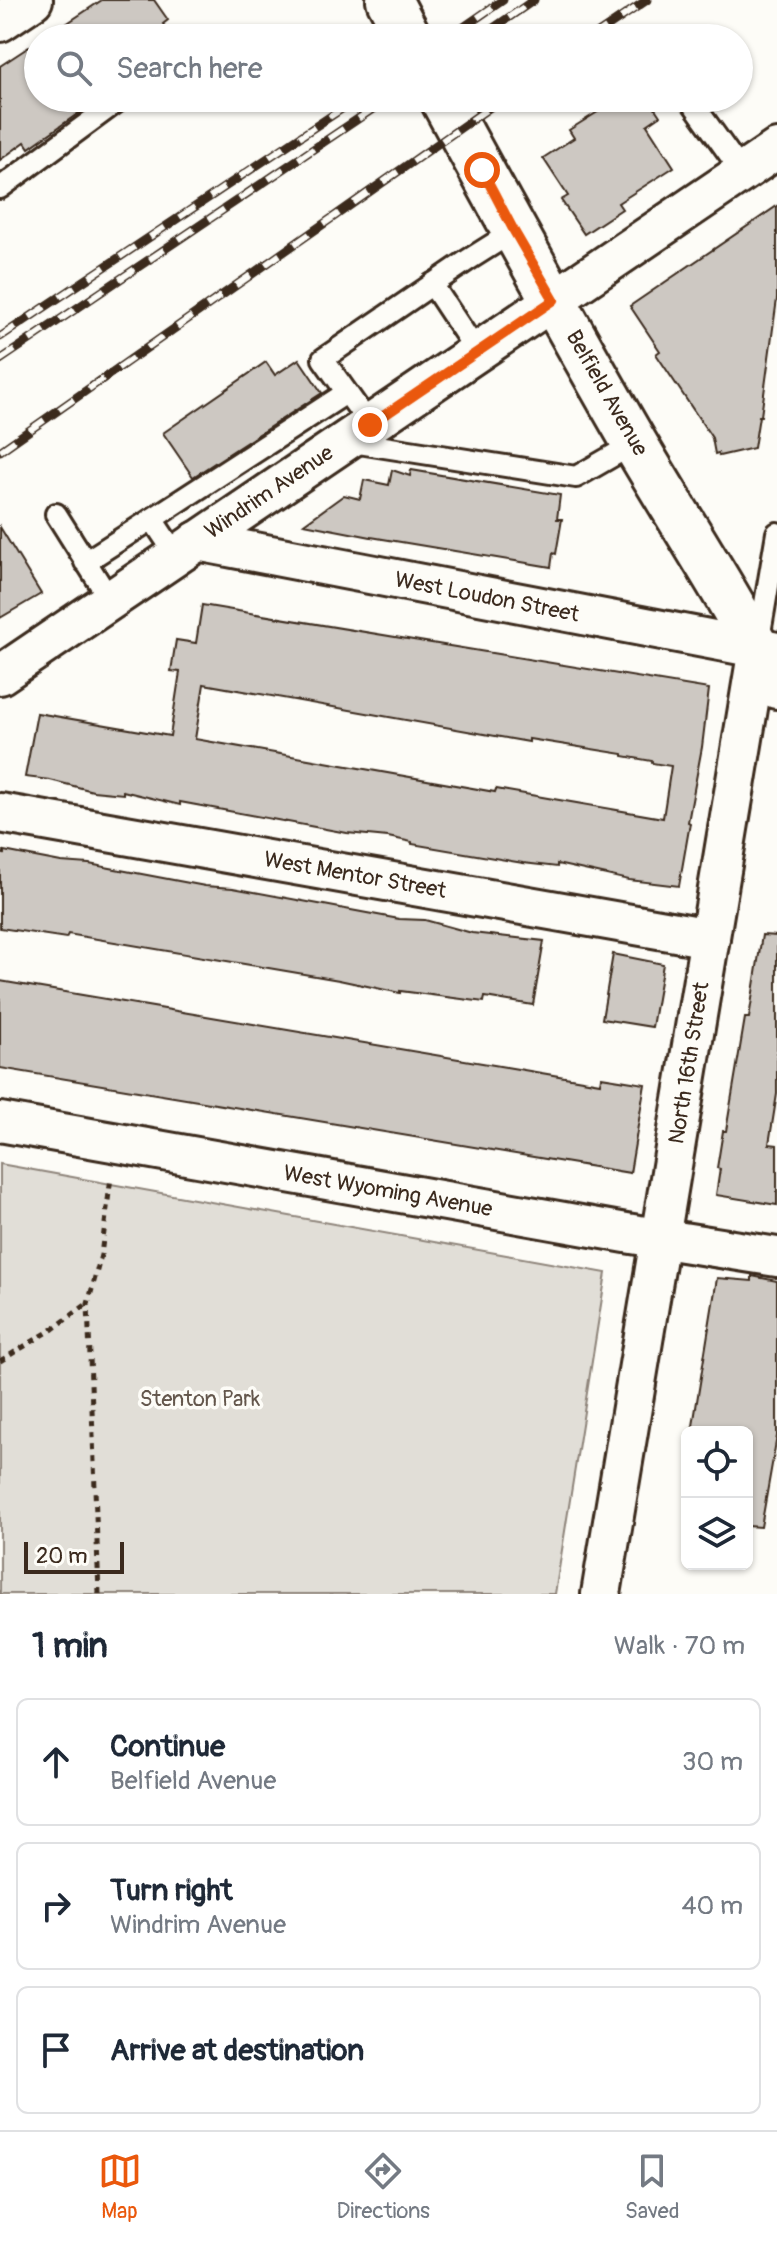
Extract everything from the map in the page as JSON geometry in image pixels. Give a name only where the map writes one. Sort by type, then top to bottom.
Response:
[{"type":"main road","points":[[389,0],[402,24]]},
{"type":"main road","name":"Belfield Avenue","points":[[450,112],[635,443],[771,662]]},
{"type":"street","points":[[0,22],[33,0]]},
{"type":"street","name":"Windrim Avenue","points":[[0,675],[777,149]]},
{"type":"street","name":"West Loudon Street","points":[[187,548],[771,662]]},
{"type":"street","name":"North 16th Street","points":[[601,1594],[710,938],[771,662]]},
{"type":"street","name":"West Mentor Street","points":[[0,813],[710,938]]},
{"type":"street","name":"West Wyoming Avenue","points":[[0,1122],[777,1257]]},
{"type":"lane","points":[[0,188],[103,112]]},
{"type":"lane","points":[[699,112],[742,172]]},
{"type":"lane","points":[[514,231],[323,359],[346,393],[357,433],[576,477],[635,443]]},
{"type":"lane","points":[[432,284],[477,352]]},
{"type":"lane","points":[[85,562],[346,393]]},
{"type":"lane","points":[[56,514],[110,600]]},
{"type":"lane","points":[[152,519],[187,548]]},
{"type":"lane","name":"North 16th Street","points":[[771,662],[777,533]]},
{"type":"path","points":[[99,1594],[88,1304],[101,1255],[116,1143]]},
{"type":"path","points":[[0,1361],[88,1304]]},
{"type":"green space","name":"Stenton Park","points":[[0,1164],[606,1273],[555,1594],[0,1594]]},
{"type":"building","points":[[102,0],[154,0],[168,20],[163,24],[66,24]]},
{"type":"building","points":[[24,50],[24,112],[80,112],[29,148],[25,142],[0,160],[0,66]]},
{"type":"building","points":[[598,112],[657,112],[660,116],[647,125],[674,167],[618,203],[622,209],[584,234],[561,200],[568,196],[543,158],[574,138],[569,130]]},
{"type":"building","points":[[777,206],[777,299],[754,448],[719,456],[715,454],[712,438],[656,354],[660,351],[630,306]]},
{"type":"building","points":[[299,359],[322,393],[193,477],[163,433],[266,362],[275,375]]},
{"type":"building","points":[[392,470],[410,476],[411,470],[560,495],[557,519],[562,519],[551,567],[304,524],[344,495],[360,499],[364,480],[389,485]]},
{"type":"building","points":[[0,527],[41,594],[0,618]]},
{"type":"building","points":[[202,605],[709,689],[679,886],[629,880],[557,864],[557,867],[523,863],[388,837],[347,833],[180,802],[180,805],[123,791],[123,794],[93,791],[25,777],[37,713],[170,736],[180,672],[171,671],[176,640],[196,643]],"holes":[[[204,684],[529,742],[529,739],[623,754],[671,766],[663,818],[195,739]]]},
{"type":"building","points":[[4,851],[399,919],[425,920],[472,933],[544,941],[533,1005],[485,997],[484,1002],[400,993],[68,934],[66,938],[0,928],[0,853],[4,854]]},
{"type":"building","points":[[762,935],[777,936],[777,1094],[769,1144],[777,1145],[777,1205],[716,1195],[723,1131],[726,1131],[745,1018],[749,1018]]},
{"type":"building","points":[[613,954],[663,964],[652,1027],[602,1019]]},
{"type":"building","points":[[0,981],[600,1083],[601,1077],[645,1084],[630,1173],[0,1068]]},
{"type":"building","points":[[752,1276],[777,1281],[777,1436],[761,1527],[753,1526],[753,1426],[693,1426],[717,1278],[752,1281]]},
{"type":"railway","points":[[468,24],[503,0]]},
{"type":"railway","points":[[499,24],[534,0]]},
{"type":"railway","points":[[612,24],[647,0]]},
{"type":"railway","points":[[0,337],[337,112]]},
{"type":"railway","points":[[0,360],[368,112]]},
{"type":"railway","points":[[0,451],[483,112]]},
{"type":"route","points":[[370,425],[554,300],[482,170]]}]
